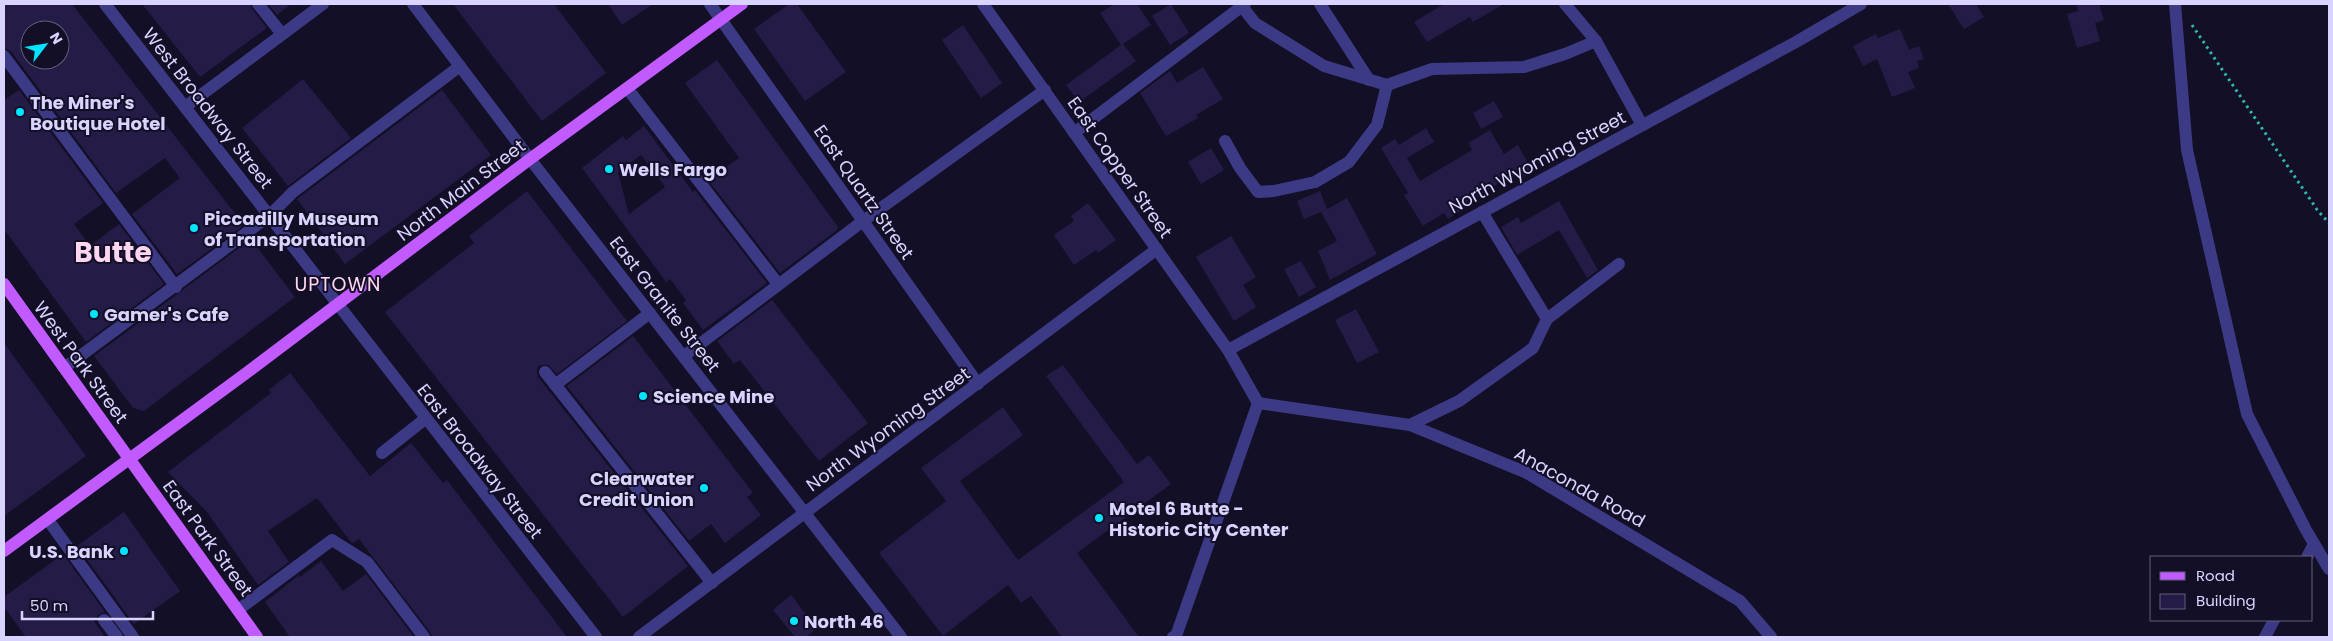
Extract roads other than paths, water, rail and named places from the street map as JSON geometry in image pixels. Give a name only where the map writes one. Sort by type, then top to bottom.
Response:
[{"type":"main road","name":"North Main Street","points":[[4,551],[130,460],[530,159],[742,4]]},
{"type":"main road","name":"West Park Street","points":[[4,284],[130,460]]},
{"type":"main road","name":"East Park Street","points":[[130,460],[257,637]]},
{"type":"street","name":"West Broadway Street","points":[[105,4],[338,305]]},
{"type":"street","points":[[258,4],[282,34]]},
{"type":"street","points":[[185,107],[323,4]]},
{"type":"street","name":"East Granite Street","points":[[413,4],[530,159],[901,637]]},
{"type":"street","name":"East Quartz Street","points":[[710,4],[978,384]]},
{"type":"street","name":"East Copper Street","points":[[984,4],[1228,350],[1258,402]]},
{"type":"street","points":[[1320,4],[1369,80]]},
{"type":"street","points":[[1565,4],[1596,41],[1642,125]]},
{"type":"street","name":"North Wyoming Street","points":[[1228,350],[1861,4]]},
{"type":"street","points":[[2175,4],[2187,150],[2247,414],[2314,544],[2329,569]]},
{"type":"street","points":[[1074,132],[1242,5],[1255,23],[1324,66],[1387,85],[1432,69],[1524,67],[1565,54],[1596,41]]},
{"type":"street","points":[[4,56],[176,287]]},
{"type":"street","points":[[64,368],[176,287],[269,216],[293,192],[460,66]]},
{"type":"street","points":[[1225,141],[1240,168],[1258,192],[1274,191],[1315,182],[1349,162],[1376,125],[1387,85]]},
{"type":"street","points":[[627,88],[778,284]]},
{"type":"street","points":[[684,356],[863,221],[1044,90]]},
{"type":"street","points":[[1482,212],[1547,319]]},
{"type":"street","name":"North Wyoming Street","points":[[639,637],[1157,249]]},
{"type":"street","points":[[1410,425],[1459,401],[1533,348],[1547,319],[1619,264]]},
{"type":"street","name":"East Broadway Street","points":[[338,305],[596,637]]},
{"type":"street","points":[[555,385],[650,313]]},
{"type":"street","points":[[545,372],[712,582]]},
{"type":"street","points":[[1174,637],[1258,402]]},
{"type":"street","name":"Anaconda Road","points":[[1258,402],[1410,425],[1527,473],[1740,601],[1771,637]]},
{"type":"street","points":[[382,452],[425,418]]},
{"type":"street","points":[[48,520],[133,637]]},
{"type":"street","points":[[238,610],[332,540],[367,562],[424,637]]},
{"type":"street","points":[[2308,556],[2314,544]]},
{"type":"street","points":[[104,620],[117,637]]},
{"type":"street","points":[[2265,637],[2273,621]]},
{"type":"place","name":"The Miner's Boutique Hotel","points":[[20,112]]},
{"type":"place","name":"Wells Fargo","points":[[609,169]]},
{"type":"place","name":"Piccadilly Museum of Transportation","points":[[194,228]]},
{"type":"place","name":"Gamer's Cafe","points":[[94,314]]},
{"type":"place","name":"Science Mine","points":[[643,396]]},
{"type":"place","name":"Clearwater Credit Union","points":[[704,488]]},
{"type":"place","name":"Motel 6 Butte - Historic City Center","points":[[1099,518]]},
{"type":"place","name":"U.S. Bank","points":[[124,551]]},
{"type":"place","name":"North 46","points":[[794,621]]},
{"type":"district","name":"Butte","points":[[113,252]]},
{"type":"district","name":"UPTOWN","points":[[338,284]]}]
